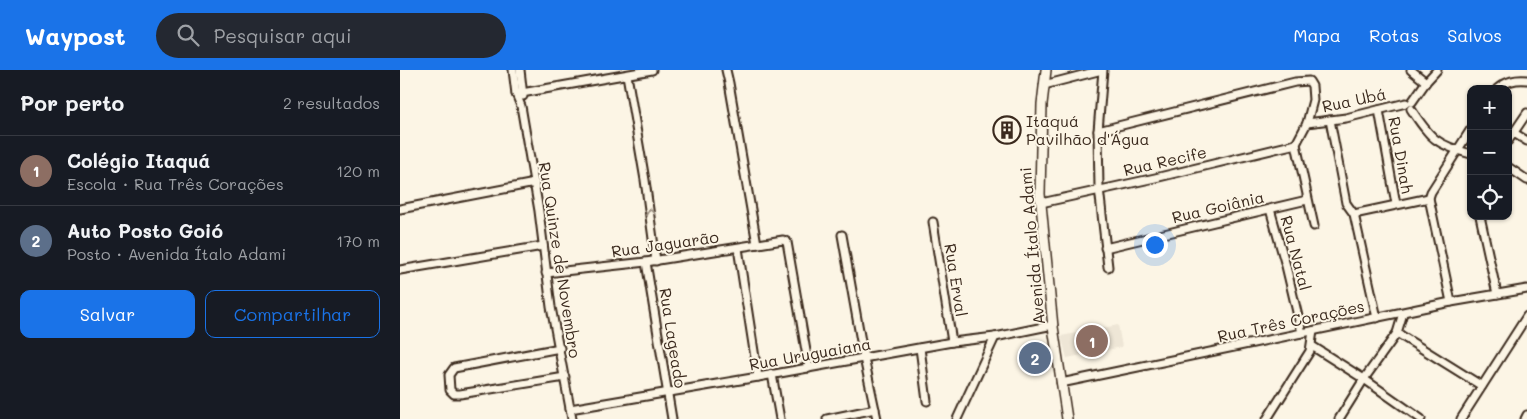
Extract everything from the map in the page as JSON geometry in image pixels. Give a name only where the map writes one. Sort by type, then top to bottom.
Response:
[{"type":"main road","name":"Avenida Ítalo Adami","points":[[1046,70],[1040,139],[1041,203],[1053,325],[1067,419]]},
{"type":"street","name":"Rua Quinze de Novembro","points":[[513,70],[520,94]]},
{"type":"street","name":"Rua Quinze de Novembro","points":[[520,70],[521,106],[535,183],[551,307],[572,419]]},
{"type":"street","points":[[520,94],[652,70]]},
{"type":"street","points":[[726,70],[757,244]]},
{"type":"street","points":[[1044,85],[1103,70],[1098,131],[1099,190],[1108,266]]},
{"type":"street","points":[[1411,70],[1426,82]]},
{"type":"street","points":[[1410,104],[1437,70]]},
{"type":"street","points":[[627,75],[645,180],[656,261]]},
{"type":"street","points":[[1502,85],[1518,79],[1527,80]]},
{"type":"street","points":[[1098,131],[1307,80],[1311,82],[1313,91],[1307,123],[1296,144],[1314,226]]},
{"type":"street","name":"Rua Ubá","points":[[1307,123],[1410,104],[1430,136],[1457,151],[1467,153]]},
{"type":"street","name":"Rua Dinah","points":[[1379,110],[1396,204]]},
{"type":"street","points":[[1512,136],[1527,113]]},
{"type":"street","points":[[1330,120],[1346,203],[1354,214],[1377,318]]},
{"type":"street","points":[[1451,302],[1429,198],[1470,130]]},
{"type":"street","points":[[1514,133],[1527,141]]},
{"type":"street","name":"Rua Recife","points":[[1041,203],[1296,144]]},
{"type":"street","points":[[1512,170],[1527,180]]},
{"type":"street","points":[[400,209],[535,183]]},
{"type":"street","points":[[1354,214],[1429,198]]},
{"type":"street","name":"Rua Goiânia","points":[[1105,248],[1308,200]]},
{"type":"street","name":"Rua Natal","points":[[1270,209],[1302,333]]},
{"type":"street","points":[[1481,220],[1497,294]]},
{"type":"street","name":"Rua Erval","points":[[933,222],[952,342]]},
{"type":"street","points":[[842,235],[877,419]]},
{"type":"street","name":"Rua Jaguarão","points":[[546,273],[656,261],[738,248],[777,239],[783,240],[787,242],[809,368]]},
{"type":"street","points":[[400,270],[544,246]]},
{"type":"street","points":[[738,248],[758,377]]},
{"type":"street","name":"Rua Lageado","points":[[646,262],[672,419]]},
{"type":"street","name":"Rua Três Corações","points":[[1061,383],[1451,302],[1527,289]]},
{"type":"street","points":[[1339,419],[1364,379],[1397,333],[1403,313]]},
{"type":"street","points":[[1462,419],[1527,316]]},
{"type":"street","name":"Rua Uruguaiana","points":[[570,409],[1053,325]]},
{"type":"street","points":[[1267,419],[1304,362],[1312,346],[1313,331]]},
{"type":"street","points":[[1397,333],[1482,386]]},
{"type":"street","points":[[957,419],[995,336]]},
{"type":"street","points":[[1312,346],[1364,379],[1421,419]]},
{"type":"street","points":[[560,348],[454,368],[448,375],[450,390],[454,394],[460,394],[565,377]]},
{"type":"street","points":[[920,348],[927,401]]},
{"type":"street","points":[[772,374],[780,419]]},
{"type":"street","points":[[827,419],[875,409]]},
{"type":"street","points":[[1524,419],[1527,415]]},
{"type":"shaded area","points":[[1118,325],[1122,347],[1067,358],[1061,336]]},
{"type":"place","name":"Itaquá Pavilhão d'Água","points":[[1007,130]]},
{"type":"place","name":"Colégio Itaquá","points":[[1092,341]]},
{"type":"place","name":"Auto Posto Goió","points":[[1035,358]]}]
